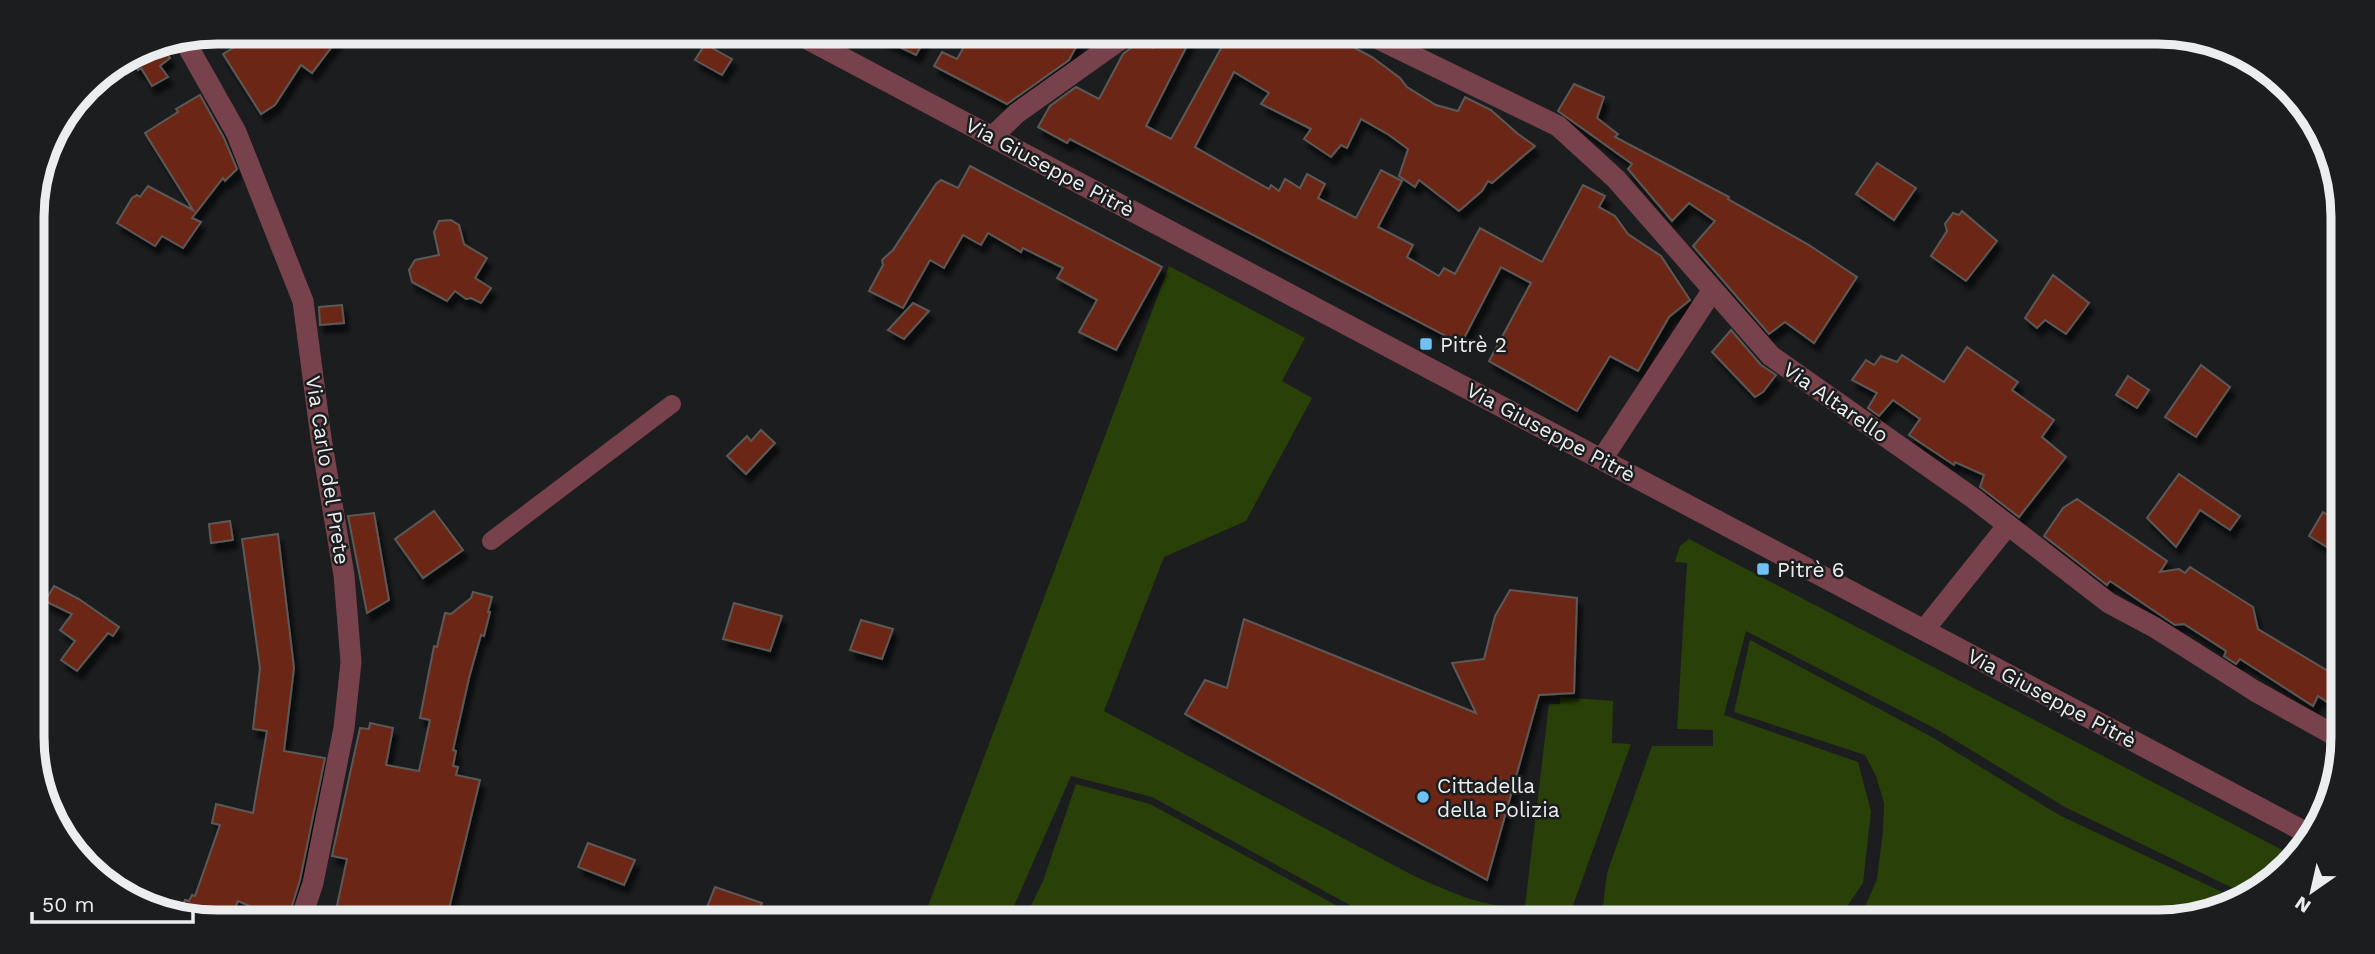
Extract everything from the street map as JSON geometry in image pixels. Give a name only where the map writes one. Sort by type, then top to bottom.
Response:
[{"type":"street","name":"Via Giuseppe Pitrè","points":[[817,44],[2303,831]]},
{"type":"street","points":[[992,137],[1017,113],[1113,44]]},
{"type":"street","name":"Via Altarello","points":[[1389,44],[1558,126],[1616,179],[1712,292],[1771,356],[1973,498],[2109,603],[2331,733]]},
{"type":"street","name":"Via Carlo del Prete","points":[[188,46],[236,132],[303,301],[321,438],[344,575],[351,662],[344,728],[313,883],[304,910]]},
{"type":"street","points":[[1602,459],[1712,292]]},
{"type":"street","points":[[491,541],[672,404]]},
{"type":"street","points":[[1924,630],[2008,525]]},
{"type":"green space","points":[[1169,266],[1305,338],[1282,381],[1312,398],[1246,521],[1164,557],[1104,711],[1414,876],[1468,898],[1510,906],[1525,906],[1549,704],[1560,704],[1560,697],[1613,701],[1612,743],[1631,744],[1571,910],[1359,910],[1152,797],[1071,776],[1012,910],[927,910]]},
{"type":"green space","points":[[1689,539],[2286,852],[2283,856],[2277,856],[2277,862],[2263,874],[2238,890],[2065,807],[1938,730],[1746,631],[1724,715],[1858,762],[1871,811],[1863,883],[1844,910],[1602,910],[1607,873],[1652,746],[1713,746],[1713,730],[1677,729],[1687,563],[1675,562],[1680,546]]},
{"type":"green space","points":[[1750,640],[1930,736],[2059,815],[2228,895],[2192,907],[2169,910],[1863,910],[1877,879],[1884,803],[1876,776],[1865,755],[1734,712]]},
{"type":"green space","points":[[1076,784],[1150,804],[1345,910],[1029,910],[1043,881]]},
{"type":"building","points":[[239,44],[334,44],[312,73],[301,65],[275,105],[261,114],[223,54]]},
{"type":"building","points":[[705,44],[732,59],[722,75],[695,60]]},
{"type":"building","points":[[894,44],[922,44],[916,55]]},
{"type":"building","points":[[965,44],[1078,44],[1069,60],[1007,104],[934,66],[942,52],[957,59]]},
{"type":"building","points":[[1136,44],[1146,44],[1153,48],[1156,44],[1188,44],[1146,126],[1171,139],[1223,44],[1348,44],[1372,57],[1400,78],[1407,87],[1436,105],[1458,111],[1465,97],[1491,110],[1535,146],[1492,183],[1488,181],[1482,191],[1459,211],[1419,180],[1415,187],[1399,176],[1408,149],[1389,135],[1361,119],[1347,148],[1341,145],[1331,157],[1304,139],[1311,129],[1261,104],[1269,93],[1234,72],[1195,147],[1269,189],[1271,185],[1279,191],[1285,179],[1300,188],[1307,174],[1325,184],[1318,198],[1356,218],[1381,170],[1402,181],[1378,227],[1413,245],[1407,257],[1439,276],[1444,268],[1455,274],[1480,228],[1542,262],[1583,185],[1605,196],[1599,207],[1615,216],[1628,234],[1661,256],[1690,300],[1669,317],[1638,371],[1610,356],[1577,411],[1489,361],[1531,283],[1501,267],[1461,344],[1070,139],[1067,143],[1038,127],[1050,106],[1076,87],[1099,99],[1123,54]]},
{"type":"building","points":[[166,52],[170,58],[160,66],[168,77],[152,86],[141,68],[138,70],[135,65],[161,53]]},
{"type":"building","points":[[1574,84],[1604,97],[1597,118],[1618,134],[1615,137],[1729,197],[1728,199],[1809,245],[1857,277],[1814,343],[1785,322],[1769,334],[1693,246],[1715,221],[1689,203],[1672,221],[1628,169],[1632,164],[1558,111]]},
{"type":"building","points":[[200,95],[224,138],[237,169],[225,181],[223,178],[192,218],[201,222],[183,248],[162,236],[155,246],[117,223],[132,198],[137,195],[140,197],[148,186],[193,210],[145,133],[178,112],[176,109]]},
{"type":"building","points":[[1877,163],[1916,188],[1894,220],[1856,194]]},
{"type":"building","points":[[970,166],[1162,267],[1116,350],[1079,332],[1097,300],[1057,278],[1063,268],[1023,248],[1021,252],[988,233],[981,245],[963,235],[944,268],[930,260],[903,308],[869,291],[883,265],[882,260],[893,250],[936,184],[941,180],[958,188]]},
{"type":"building","points":[[1962,211],[1997,241],[1966,281],[1931,256],[1947,231],[1945,224],[1953,213],[1959,215]]},
{"type":"building","points":[[451,220],[459,225],[464,244],[487,258],[475,278],[491,288],[481,303],[471,298],[466,299],[455,291],[447,301],[412,282],[409,270],[415,260],[439,255],[434,232],[439,221]]},
{"type":"building","points":[[2053,275],[2089,303],[2066,334],[2045,320],[2037,328],[2025,318]]},
{"type":"building","points":[[913,303],[929,311],[904,339],[888,330]]},
{"type":"building","points":[[342,305],[344,323],[320,325],[319,307]]},
{"type":"building","points":[[1731,330],[1761,365],[1776,375],[1763,392],[1755,397],[1712,352]]},
{"type":"building","points":[[1967,347],[2018,382],[2012,390],[2054,420],[2042,437],[2066,457],[2019,517],[1980,487],[1984,475],[1955,462],[1954,465],[1909,435],[1920,419],[1893,400],[1879,416],[1868,408],[1877,393],[1852,380],[1866,360],[1874,365],[1881,356],[1897,362],[1902,355],[1944,382]]},
{"type":"building","points":[[2201,365],[2230,387],[2196,437],[2165,417]]},
{"type":"building","points":[[2128,376],[2149,390],[2137,408],[2116,395]]},
{"type":"building","points":[[761,430],[775,443],[746,474],[727,456],[747,436],[751,441]]},
{"type":"building","points":[[2179,474],[2240,516],[2230,530],[2200,510],[2176,547],[2147,518]]},
{"type":"building","points":[[2077,499],[2167,561],[2160,572],[2179,569],[2185,573],[2190,567],[2253,607],[2258,629],[2331,673],[2331,705],[2318,696],[2313,706],[2240,659],[2236,664],[2224,656],[2226,651],[2184,624],[2175,625],[2110,581],[2107,585],[2044,536],[2063,508]]},
{"type":"building","points":[[434,511],[463,550],[423,578],[395,539]]},
{"type":"building","points":[[2323,512],[2331,517],[2331,550],[2309,536]]},
{"type":"building","points":[[374,513],[389,600],[367,613],[348,516]]},
{"type":"building","points":[[230,521],[233,540],[211,543],[209,524]]},
{"type":"building","points":[[278,534],[294,668],[284,751],[325,758],[300,880],[291,910],[260,910],[238,901],[234,910],[182,907],[185,900],[189,901],[192,895],[195,896],[220,825],[212,823],[216,804],[253,813],[267,731],[253,729],[260,668],[242,539]]},
{"type":"building","points":[[54,586],[79,599],[119,627],[113,636],[108,633],[77,671],[61,660],[75,641],[60,630],[72,614],[45,601]]},
{"type":"building","name":"Cittadella della Polizia","points":[[1510,590],[1577,598],[1574,693],[1539,695],[1487,880],[1185,714],[1205,680],[1227,688],[1244,619],[1476,713],[1452,663],[1484,659],[1495,616]]},
{"type":"building","points":[[473,592],[492,597],[484,636],[481,635],[469,678],[453,750],[456,751],[453,766],[458,767],[456,775],[480,780],[449,910],[336,910],[347,859],[332,856],[360,728],[369,729],[370,723],[393,728],[386,765],[419,771],[430,720],[420,718],[434,646],[437,647],[445,613],[451,614],[471,598]]},
{"type":"building","points":[[734,603],[782,616],[770,651],[723,639]]},
{"type":"building","points":[[861,620],[893,629],[882,659],[850,650]]},
{"type":"building","points":[[588,843],[635,860],[624,885],[578,867]]},
{"type":"building","points":[[715,887],[762,903],[759,910],[706,910]]},
{"type":"place","name":"Pitrè 2","points":[[1426,344]]},
{"type":"place","name":"Pitrè 6","points":[[1763,569]]},
{"type":"place","name":"Cittadella della Polizia","points":[[1423,797]]}]
